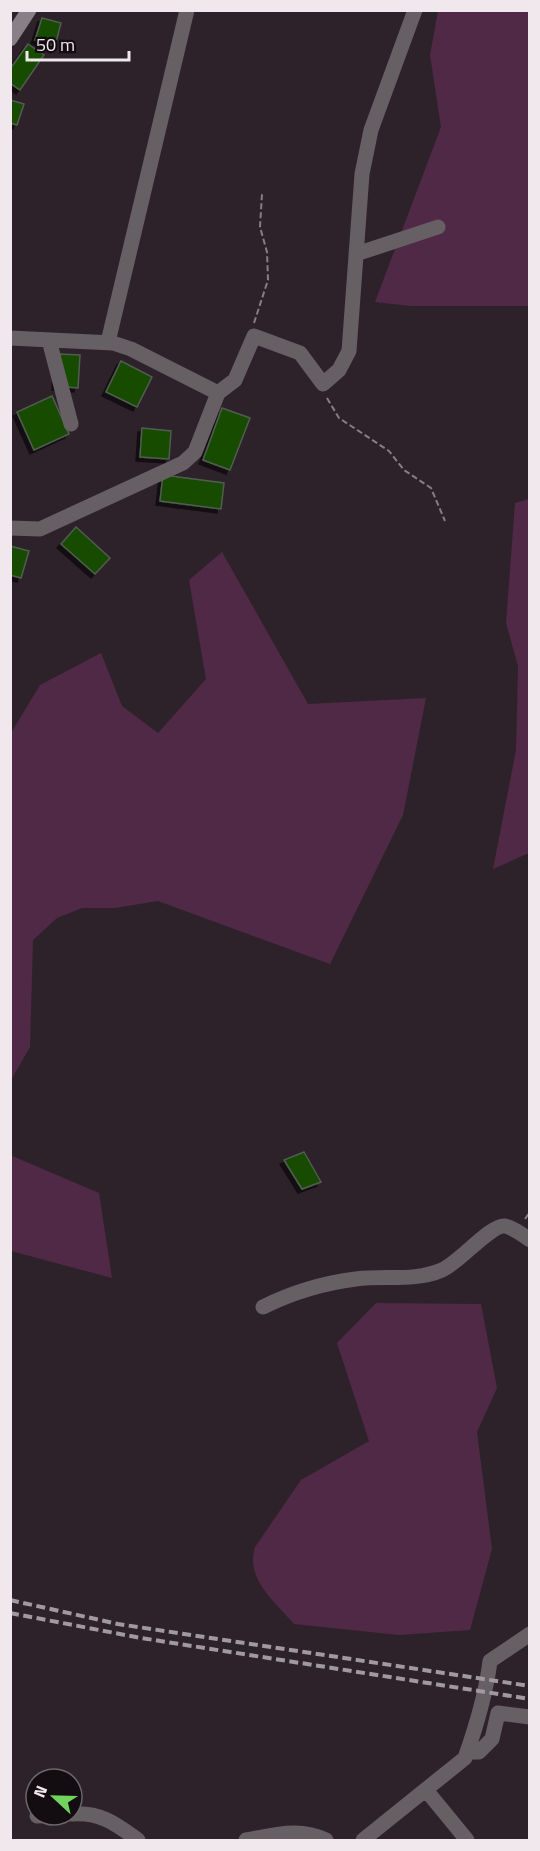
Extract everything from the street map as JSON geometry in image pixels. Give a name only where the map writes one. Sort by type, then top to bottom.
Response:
[{"type":"street","points":[[10,39],[29,10]]},
{"type":"street","points":[[108,342],[187,10]]},
{"type":"street","points":[[10,528],[40,529],[183,463],[195,452],[218,393],[235,380],[254,336],[300,353],[323,384],[339,370],[349,351],[362,174],[371,130],[415,10]]},
{"type":"street","points":[[356,254],[438,227]]},
{"type":"street","points":[[10,338],[108,342],[131,349],[218,393]]},
{"type":"street","points":[[49,340],[71,424]]},
{"type":"street","points":[[263,1307],[313,1288],[356,1279],[410,1278],[444,1269],[460,1259],[495,1227],[505,1226],[530,1240]]},
{"type":"street","points":[[363,1840],[465,1758],[488,1680],[490,1661],[530,1634]]},
{"type":"street","points":[[467,1752],[479,1752],[492,1739],[498,1713],[530,1717]]},
{"type":"street","points":[[426,1790],[467,1840]]},
{"type":"street","points":[[84,1813],[108,1818],[138,1840]]},
{"type":"street","points":[[246,1840],[296,1831],[311,1833],[326,1840]]},
{"type":"path","points":[[254,336],[254,324],[268,280],[267,252],[260,227],[262,194]]},
{"type":"path","points":[[323,384],[328,401],[339,418],[389,451],[404,470],[431,488],[445,521]]},
{"type":"shaded area","points":[[438,11],[529,11],[529,306],[410,306],[375,302],[441,127],[430,55]]},
{"type":"shaded area","points":[[529,499],[529,853],[493,869],[516,750],[518,666],[506,623],[515,503]]},
{"type":"shaded area","points":[[222,552],[308,704],[426,698],[403,815],[330,964],[158,901],[115,908],[82,908],[57,918],[33,940],[30,1047],[11,1080],[11,733],[40,685],[101,653],[122,706],[158,733],[206,679],[189,580]]},
{"type":"shaded area","points":[[10,1155],[99,1193],[112,1278],[11,1251]]},
{"type":"shaded area","points":[[376,1303],[481,1304],[497,1388],[477,1432],[492,1549],[470,1630],[399,1635],[294,1624],[264,1589],[254,1569],[255,1547],[301,1480],[369,1441],[337,1343]]},
{"type":"building","points":[[42,18],[61,23],[55,46],[35,40]]},
{"type":"building","points":[[28,44],[44,55],[20,90],[10,83],[10,69]]},
{"type":"building","points":[[10,100],[24,104],[17,125],[10,123]]},
{"type":"building","points":[[58,354],[80,355],[78,388],[56,386]]},
{"type":"building","points":[[121,361],[152,377],[137,407],[106,392]]},
{"type":"building","points":[[52,396],[69,434],[34,450],[17,412]]},
{"type":"building","points":[[222,408],[250,418],[230,470],[203,460]]},
{"type":"building","points":[[142,428],[171,431],[169,459],[140,457]]},
{"type":"building","points":[[163,475],[224,483],[221,509],[160,501]]},
{"type":"building","points":[[76,527],[110,558],[95,574],[61,544]]},
{"type":"building","points":[[10,546],[29,551],[21,578],[10,575]]},
{"type":"building","points":[[304,1152],[321,1182],[302,1189],[284,1160]]},
{"type":"railway","points":[[10,1600],[118,1624],[530,1686]]},
{"type":"railway","points":[[10,1613],[141,1638],[530,1699]]}]
